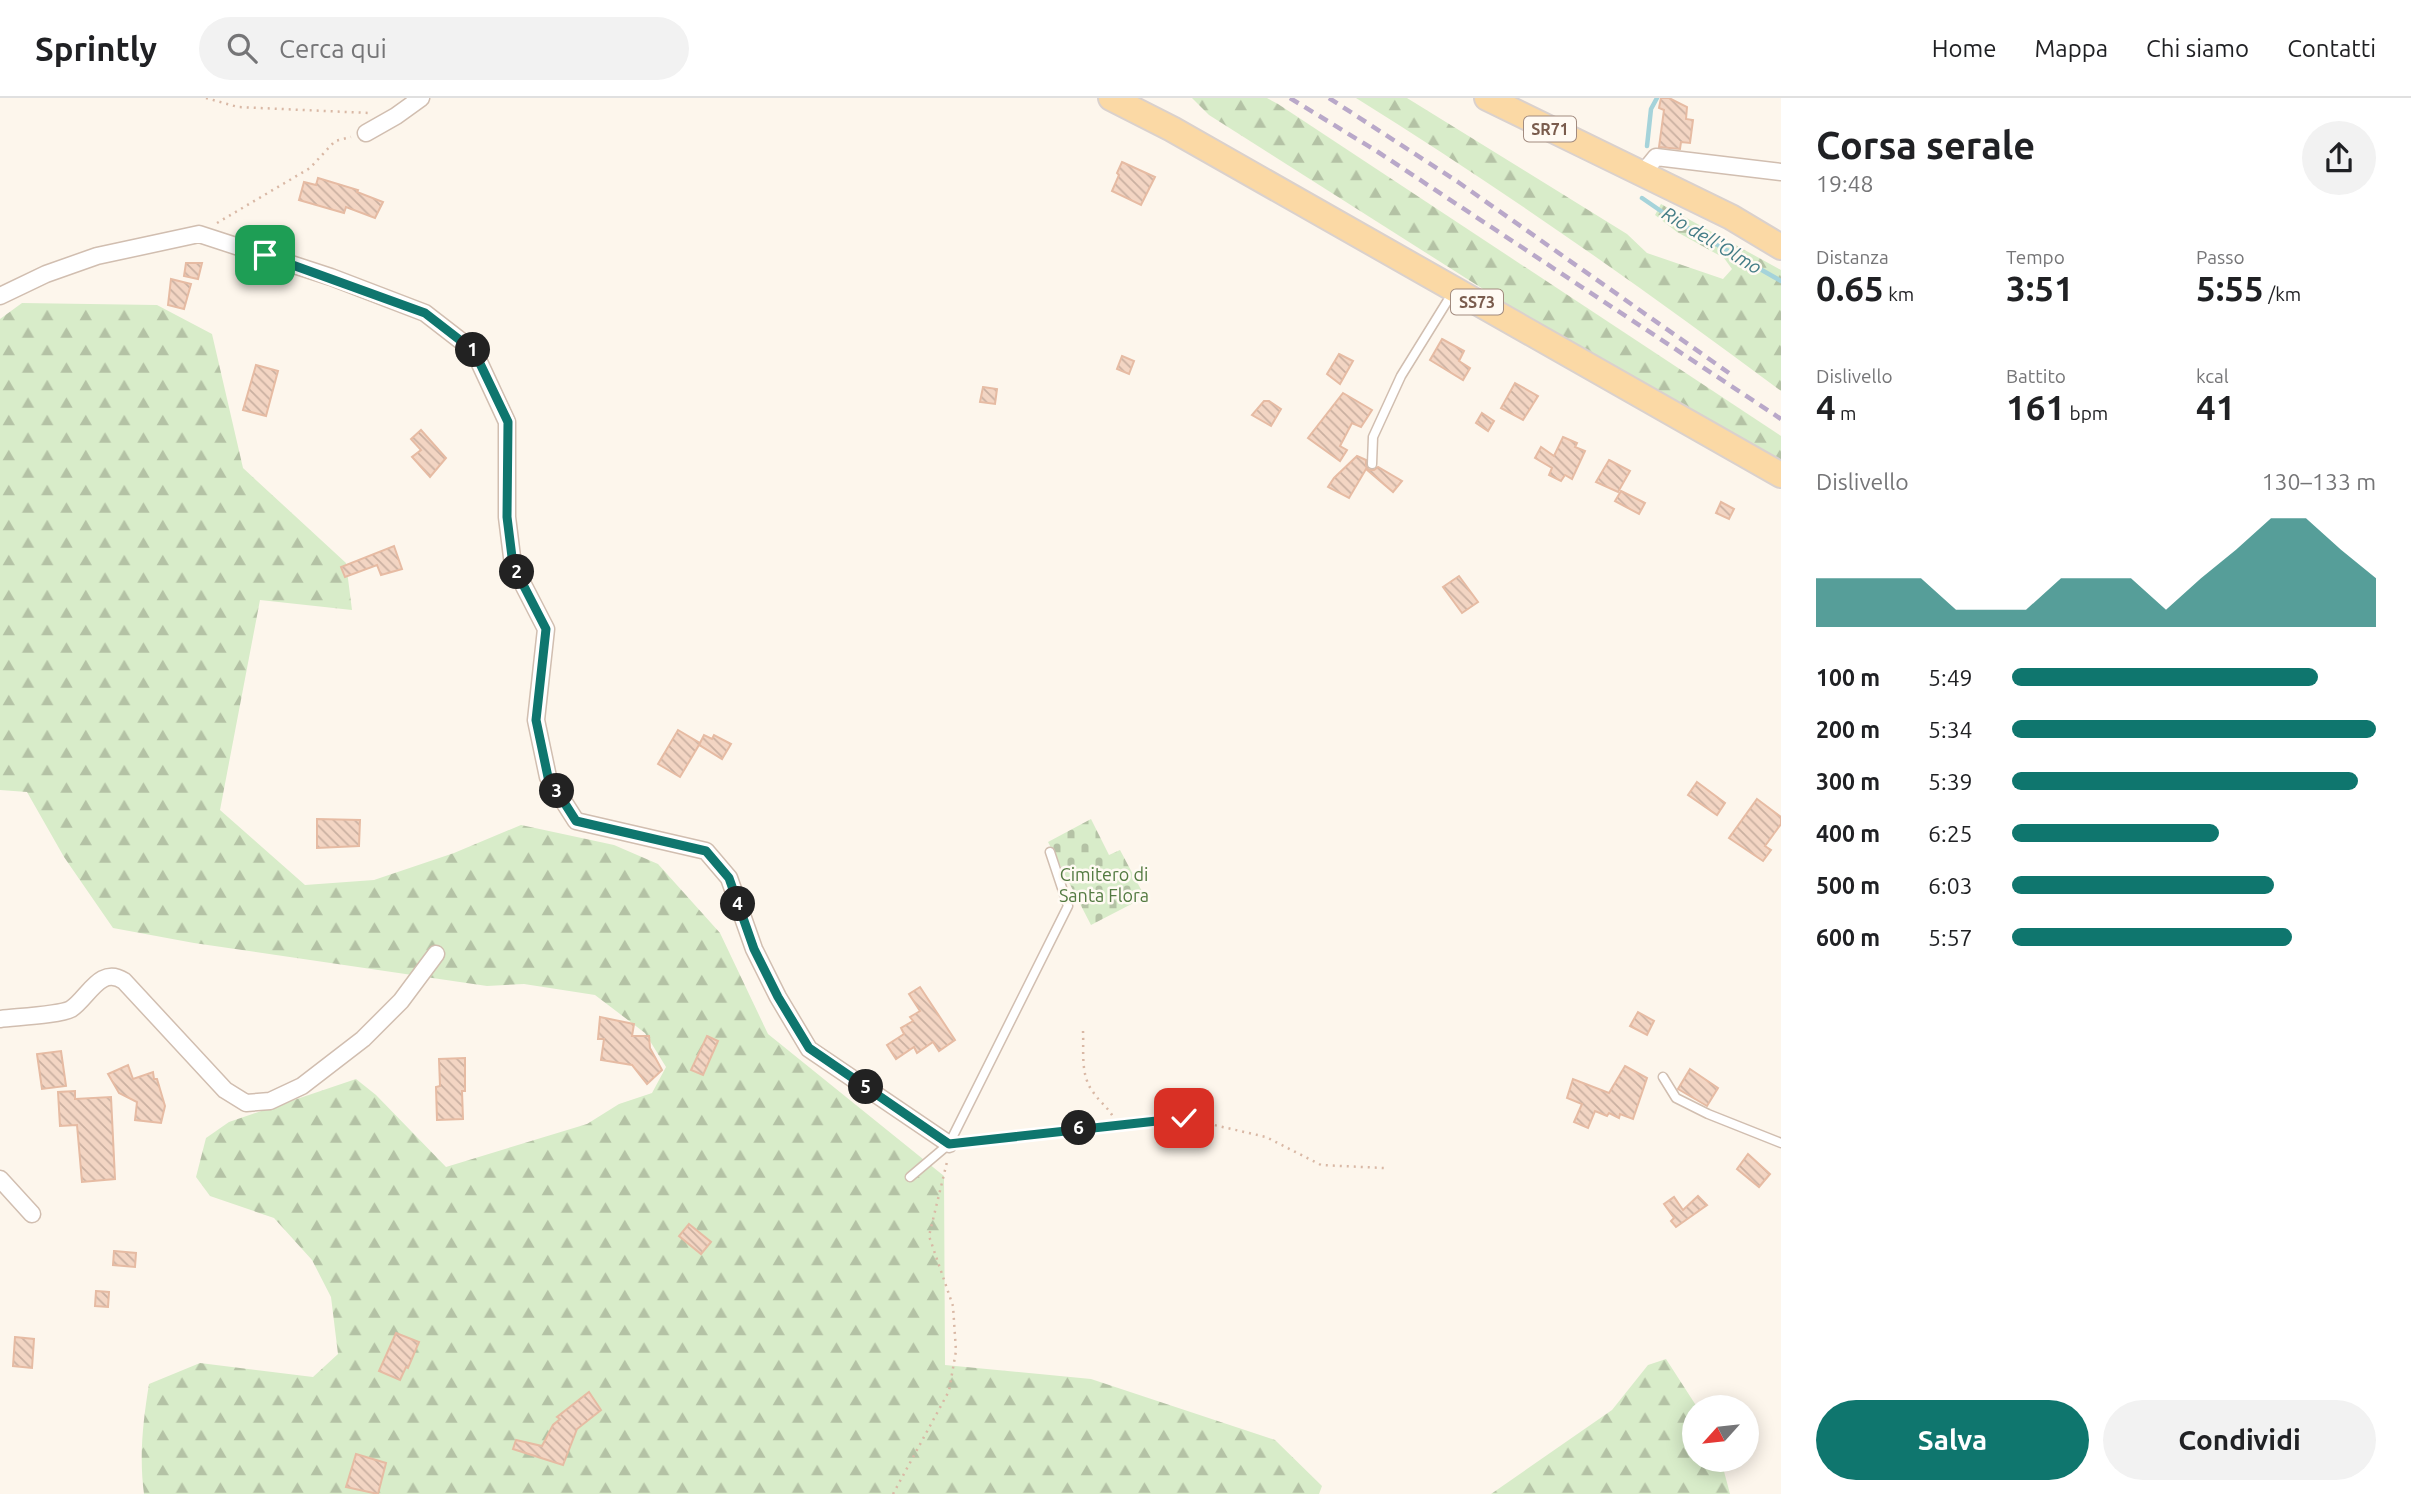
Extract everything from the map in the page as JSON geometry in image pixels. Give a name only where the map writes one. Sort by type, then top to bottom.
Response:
[{"type":"main road","name":"SS73","points":[[1111,98],[1781,475]]},
{"type":"main road","name":"SS73","points":[[1134,98],[1172,130]]},
{"type":"main road","name":"SR71","points":[[1488,98],[1731,217],[1781,247]]},
{"type":"main road","name":"SR71","points":[[1517,98],[1566,122],[1613,158]]},
{"type":"street","points":[[366,133],[421,98]]},
{"type":"street","points":[[1643,173],[1656,157],[1781,172]]},
{"type":"street","points":[[0,296],[46,274],[97,256],[198,234],[331,277],[425,313],[474,351],[508,422],[507,517],[513,565],[546,629],[536,720],[548,777],[576,821],[706,851],[729,878],[754,949],[778,997],[809,1048],[949,1144]]},
{"type":"street","points":[[0,1019],[70,1009],[99,981],[115,976],[124,981],[225,1090],[246,1103],[270,1101],[302,1086],[363,1040],[401,1001],[436,954]]},
{"type":"street","points":[[0,1179],[32,1214]]},
{"type":"lane","points":[[1372,464],[1373,437],[1401,376],[1454,289]]},
{"type":"lane","points":[[911,1177],[949,1144],[1068,906],[1050,852]]},
{"type":"lane","points":[[1663,1077],[1676,1097],[1707,1114],[1781,1143]]},
{"type":"path","points":[[198,234],[310,168],[335,141],[366,133],[371,113],[238,107],[206,98]]},
{"type":"path","points":[[1083,1031],[1085,1077],[1092,1092],[1114,1115],[1116,1124]]},
{"type":"path","points":[[893,1494],[950,1391],[956,1351],[953,1306],[929,1236],[949,1144],[1184,1118],[1266,1137],[1321,1165],[1384,1168]]},
{"type":"green space","points":[[1192,98],[1267,98],[1278,104],[1781,436],[1781,464],[1557,336],[1209,115]]},
{"type":"green space","points":[[1356,98],[1407,98],[1627,234],[1647,253],[1723,279],[1732,269],[1724,258],[1677,232],[1655,215],[1661,204],[1781,270],[1781,391],[1572,240]]},
{"type":"green space","points":[[22,303],[157,305],[212,334],[243,468],[346,563],[352,610],[260,600],[220,810],[305,885],[374,880],[454,853],[521,825],[614,845],[658,864],[720,933],[768,1034],[944,1176],[945,1365],[1091,1379],[1275,1440],[1322,1486],[1319,1494],[144,1494],[142,1439],[149,1384],[200,1363],[313,1377],[338,1354],[331,1297],[312,1260],[274,1218],[210,1196],[196,1177],[206,1138],[229,1122],[356,1079],[376,1095],[446,1167],[587,1124],[619,1104],[652,1093],[666,1067],[645,1033],[595,995],[524,984],[487,986],[194,943],[113,928],[64,857],[27,792],[0,790],[0,319]]},
{"type":"green space","name":"Cimitero di Santa Flora","points":[[1091,819],[1109,855],[1120,850],[1145,897],[1091,925],[1048,842]]},
{"type":"green space","points":[[1666,1359],[1689,1395],[1682,1395],[1682,1472],[1724,1472],[1730,1494],[1491,1494],[1612,1410],[1648,1365]]},
{"type":"building","points":[[1661,98],[1669,98],[1687,107],[1686,119],[1693,120],[1690,143],[1681,142],[1680,149],[1659,147],[1664,110],[1659,108]]},
{"type":"building","points":[[1122,162],[1155,177],[1141,205],[1112,191]]},
{"type":"building","points":[[318,178],[358,190],[357,192],[383,202],[375,218],[346,207],[344,213],[299,200],[304,182],[316,185]]},
{"type":"building","points":[[186,263],[202,263],[198,279],[184,276]]},
{"type":"building","points":[[171,279],[191,284],[184,309],[168,305]]},
{"type":"building","points":[[1442,339],[1464,351],[1459,361],[1470,368],[1463,380],[1430,360]]},
{"type":"building","points":[[1339,354],[1353,361],[1340,384],[1327,374]]},
{"type":"building","points":[[1122,356],[1134,361],[1129,374],[1117,369]]},
{"type":"building","points":[[256,365],[278,371],[266,416],[243,410]]},
{"type":"building","points":[[1515,383],[1538,396],[1523,420],[1501,408]]},
{"type":"building","points":[[983,387],[997,389],[995,404],[980,402]]},
{"type":"building","points":[[1343,393],[1372,410],[1361,427],[1352,423],[1340,446],[1347,450],[1340,461],[1308,438]]},
{"type":"building","points":[[1264,401],[1269,401],[1281,409],[1271,426],[1252,415]]},
{"type":"building","points":[[1482,413],[1494,421],[1488,431],[1476,423]]},
{"type":"building","points":[[421,430],[446,458],[430,477],[412,457],[421,450],[411,439]]},
{"type":"building","points":[[1563,437],[1577,443],[1575,447],[1585,451],[1572,479],[1565,475],[1561,481],[1549,475],[1552,468],[1535,458],[1541,447],[1554,456]]},
{"type":"building","points":[[1357,456],[1366,460],[1369,470],[1378,467],[1402,481],[1393,492],[1366,469],[1349,498],[1328,487]]},
{"type":"building","points":[[1609,460],[1630,471],[1618,492],[1596,482]]},
{"type":"building","points":[[1621,491],[1645,503],[1639,514],[1615,501]]},
{"type":"building","points":[[1721,502],[1734,509],[1729,519],[1716,513]]},
{"type":"building","points":[[394,546],[402,569],[381,575],[377,565],[345,577],[341,567]]},
{"type":"building","points":[[1459,576],[1478,602],[1462,613],[1443,587]]},
{"type":"building","points":[[678,730],[700,743],[704,735],[712,739],[714,735],[731,744],[722,759],[699,745],[680,777],[658,764]]},
{"type":"building","points":[[1697,782],[1725,803],[1717,815],[1688,795]]},
{"type":"building","points":[[1757,799],[1781,817],[1781,824],[1765,846],[1771,850],[1763,861],[1729,838]]},
{"type":"building","points":[[317,819],[360,820],[359,846],[317,848]]},
{"type":"building","points":[[920,987],[955,1040],[939,1051],[933,1042],[917,1053],[914,1047],[896,1059],[887,1045],[904,1034],[901,1028],[913,1021],[910,1017],[920,1011],[909,994]]},
{"type":"building","points":[[1638,1012],[1654,1021],[1647,1035],[1630,1026]]},
{"type":"building","points":[[600,1017],[634,1024],[632,1036],[649,1036],[650,1048],[662,1070],[647,1084],[632,1065],[601,1060],[604,1039],[598,1039]]},
{"type":"building","points":[[707,1036],[718,1041],[703,1075],[691,1070]]},
{"type":"building","points":[[61,1051],[66,1086],[42,1089],[37,1054]]},
{"type":"building","points":[[465,1058],[463,1119],[437,1120],[439,1059]]},
{"type":"building","points":[[128,1065],[133,1079],[153,1072],[154,1079],[157,1079],[165,1106],[161,1123],[135,1120],[137,1102],[119,1093],[108,1074]]},
{"type":"building","points":[[1625,1066],[1647,1078],[1633,1119],[1620,1114],[1619,1118],[1609,1113],[1607,1116],[1595,1111],[1588,1128],[1574,1122],[1582,1104],[1567,1098],[1573,1079],[1609,1093]]},
{"type":"building","points":[[1690,1069],[1718,1088],[1707,1106],[1678,1089]]},
{"type":"building","points":[[75,1091],[75,1099],[111,1097],[115,1179],[82,1182],[77,1125],[60,1126],[58,1092]]},
{"type":"building","points":[[1748,1154],[1770,1174],[1759,1187],[1737,1169]]},
{"type":"building","points":[[1698,1196],[1707,1205],[1676,1227],[1671,1221],[1674,1218],[1664,1204],[1674,1197],[1683,1210]]},
{"type":"building","points":[[689,1224],[711,1242],[701,1254],[679,1236]]},
{"type":"building","points":[[114,1251],[136,1253],[135,1267],[113,1265]]},
{"type":"building","points":[[96,1291],[109,1292],[108,1307],[95,1306]]},
{"type":"building","points":[[396,1333],[419,1342],[400,1380],[379,1371]]},
{"type":"building","points":[[15,1337],[34,1339],[32,1368],[13,1366]]},
{"type":"building","points":[[589,1392],[601,1410],[577,1429],[563,1465],[513,1449],[516,1440],[542,1446],[553,1425],[560,1419],[557,1417]]},
{"type":"building","points":[[356,1454],[386,1463],[378,1494],[346,1487]]},
{"type":"waterway","name":"Rio dell'Olmo","points":[[1647,146],[1651,109],[1657,98]]},
{"type":"waterway","name":"Rio dell'Olmo","points":[[1642,198],[1674,220],[1781,281]]},
{"type":"railway","points":[[1290,98],[1378,152],[1781,419]]},
{"type":"railway","points":[[1329,98],[1458,182],[1729,373]]},
{"type":"route","points":[[265,255],[425,313],[474,351],[508,422],[507,517],[513,565],[546,629],[536,720],[548,777],[576,821],[706,851],[729,878],[754,949],[778,997],[809,1048],[949,1144],[1184,1118]]}]
